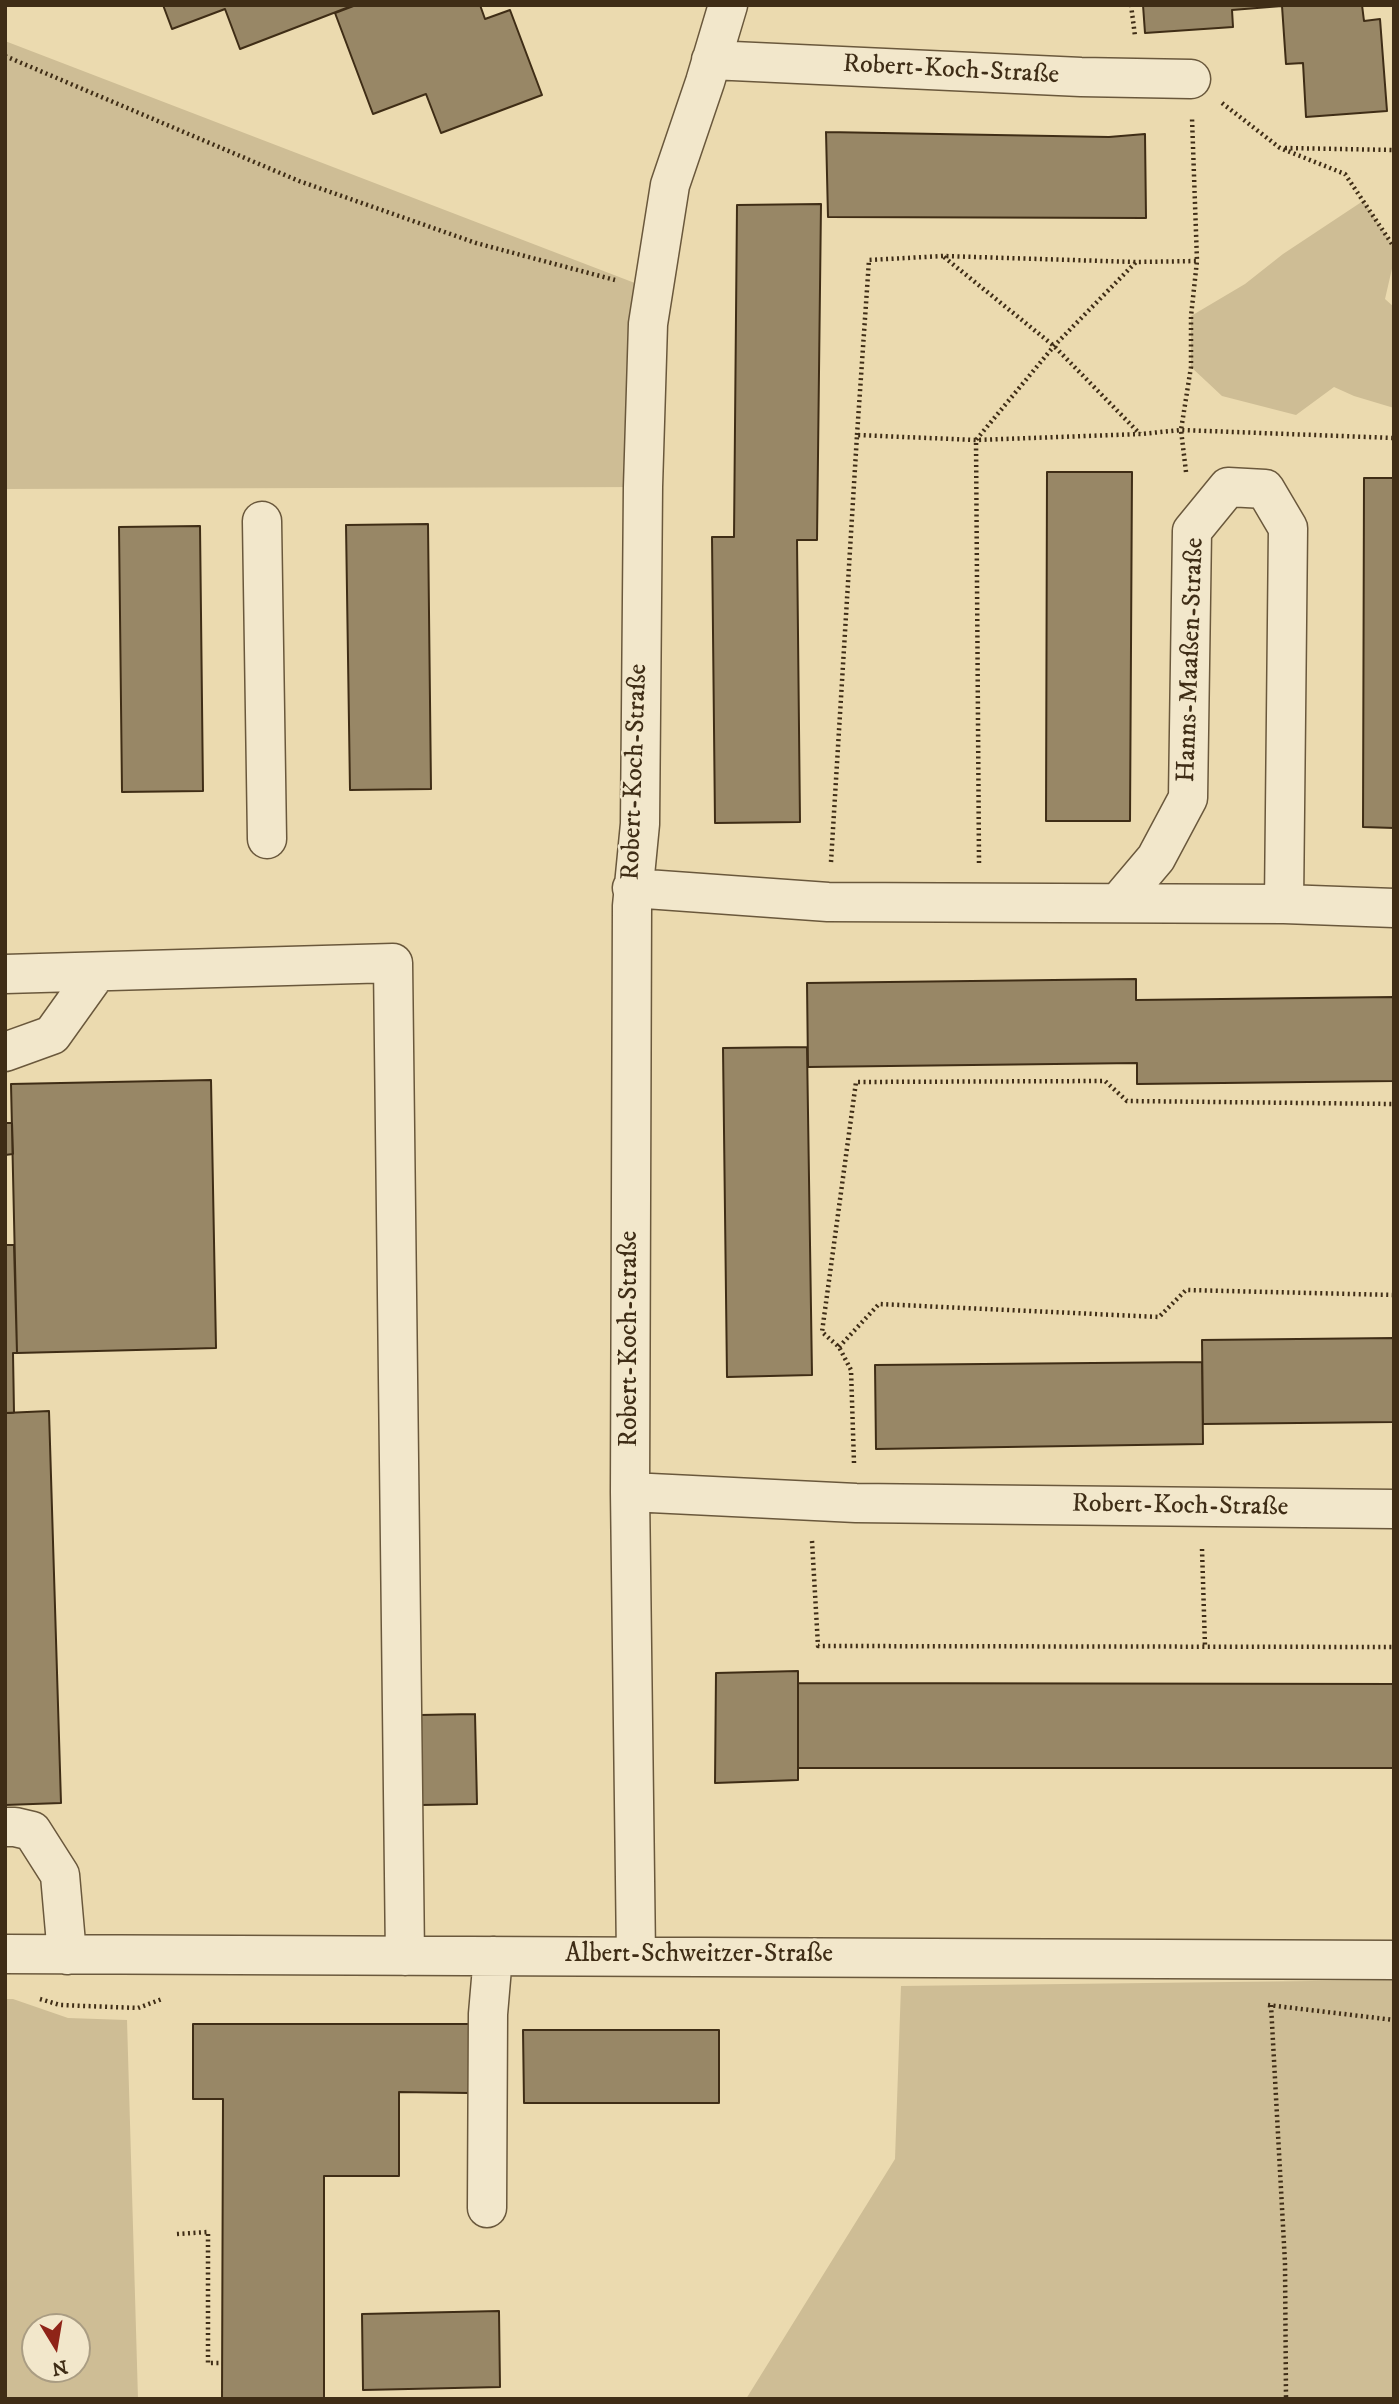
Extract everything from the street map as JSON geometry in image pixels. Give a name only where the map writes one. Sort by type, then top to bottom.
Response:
[{"type":"street","name":"Robert-Koch-Straße","points":[[636,1956],[630,1492],[632,888],[640,824],[643,500],[648,324],[670,185],[728,5]]},
{"type":"street","name":"Robert-Koch-Straße","points":[[711,60],[1081,77],[1191,79]]},
{"type":"street","name":"Hanns-Maaßen-Straße","points":[[1118,903],[1156,858],[1188,798],[1192,531],[1228,487],[1265,489],[1288,528],[1284,904]]},
{"type":"street","points":[[262,521],[267,839]]},
{"type":"street","points":[[632,888],[828,902],[1284,904],[1394,908]]},
{"type":"street","points":[[5,974],[393,963],[405,1956]]},
{"type":"street","points":[[5,1052],[52,1035],[97,972]]},
{"type":"street","name":"Robert-Koch-Straße","points":[[630,1492],[810,1502],[1394,1509]]},
{"type":"street","points":[[5,1827],[32,1831],[60,1875],[67,1955]]},
{"type":"street","name":"Albert-Schweitzer-Straße","points":[[5,1954],[1394,1960]]},
{"type":"street","points":[[487,2208],[488,2014],[493,1956]]},
{"type":"path","points":[[5,56],[299,181],[476,243],[653,290]]},
{"type":"path","points":[[1191,79],[1280,148],[1345,174],[1394,247]]},
{"type":"path","points":[[1191,79],[1197,261],[1191,316],[1191,367],[1181,430],[1192,531]]},
{"type":"path","points":[[1280,148],[1394,150]]},
{"type":"path","points":[[828,902],[869,260],[943,256],[1136,262],[1197,261]]},
{"type":"path","points":[[943,256],[1054,346],[1141,434]]},
{"type":"path","points":[[979,902],[976,440],[1054,346],[1136,262]]},
{"type":"path","points":[[857,435],[976,440],[1181,430],[1394,438]]},
{"type":"path","points":[[856,1503],[851,1370],[839,1348],[822,1332],[856,1082],[1105,1081],[1127,1101],[1394,1104]]},
{"type":"path","points":[[839,1348],[879,1304],[1159,1317],[1186,1290],[1394,1295]]},
{"type":"path","points":[[810,1502],[818,1646],[1394,1647]]},
{"type":"path","points":[[1201,1507],[1205,1646]]},
{"type":"path","points":[[1271,2005],[1285,2263],[1286,2399]]},
{"type":"path","points":[[177,2234],[208,2232],[208,2363],[223,2363]]},
{"type":"shaded area","points":[[5,41],[653,290],[643,487],[5,489]]},
{"type":"shaded area","points":[[1363,201],[1394,247],[1394,260],[1385,299],[1394,307],[1394,408],[1334,387],[1296,415],[1222,396],[1191,367],[1191,316],[1245,284],[1283,254]]},
{"type":"shaded area","points":[[1394,1980],[1394,2399],[746,2399],[895,2159],[901,1986]]},
{"type":"shaded area","points":[[5,1999],[13,1999],[68,2018],[127,2020],[138,2399],[5,2399]]},
{"type":"building","points":[[163,5],[349,7],[240,49],[225,9],[172,29]]},
{"type":"building","points":[[356,5],[480,5],[485,19],[510,10],[542,95],[441,133],[426,94],[373,114],[335,13]]},
{"type":"building","points":[[1143,5],[1362,5],[1364,21],[1380,19],[1387,111],[1306,117],[1303,63],[1286,64],[1282,6],[1232,10],[1233,27],[1145,33]]},
{"type":"building","points":[[826,132],[1109,137],[1145,134],[1146,218],[828,217]]},
{"type":"building","points":[[821,204],[817,540],[797,540],[800,822],[715,823],[712,537],[734,537],[737,205]]},
{"type":"building","points":[[1047,472],[1132,472],[1130,821],[1046,821]]},
{"type":"building","points":[[1364,478],[1394,478],[1394,828],[1363,827]]},
{"type":"building","points":[[428,524],[431,789],[350,790],[346,525]]},
{"type":"building","points":[[200,526],[203,791],[122,792],[119,527]]},
{"type":"building","points":[[1136,979],[1136,1000],[1394,997],[1394,1081],[1137,1084],[1137,1063],[808,1067],[807,983]]},
{"type":"building","points":[[807,1047],[812,1375],[727,1377],[723,1048]]},
{"type":"building","points":[[211,1080],[216,1348],[17,1353],[11,1084]]},
{"type":"building","points":[[5,1123],[12,1123],[13,1154],[5,1155]]},
{"type":"building","points":[[5,1245],[14,1245],[17,1353],[13,1353],[14,1413],[5,1413]]},
{"type":"building","points":[[1394,1338],[1394,1422],[1203,1424],[1202,1340]]},
{"type":"building","points":[[1202,1362],[1203,1444],[876,1449],[875,1365]]},
{"type":"building","points":[[49,1411],[61,1803],[5,1805],[5,1413]]},
{"type":"building","points":[[798,1671],[798,1780],[715,1783],[716,1673]]},
{"type":"building","points":[[798,1683],[1394,1684],[1394,1768],[798,1768]]},
{"type":"building","points":[[475,1714],[477,1804],[421,1805],[420,1715]]},
{"type":"building","points":[[193,2024],[470,2024],[469,2093],[399,2092],[399,2176],[324,2176],[324,2399],[222,2399],[223,2099],[193,2099]]},
{"type":"building","points":[[523,2030],[719,2030],[719,2103],[524,2103]]},
{"type":"building","points":[[499,2311],[500,2387],[363,2390],[362,2314]]}]
